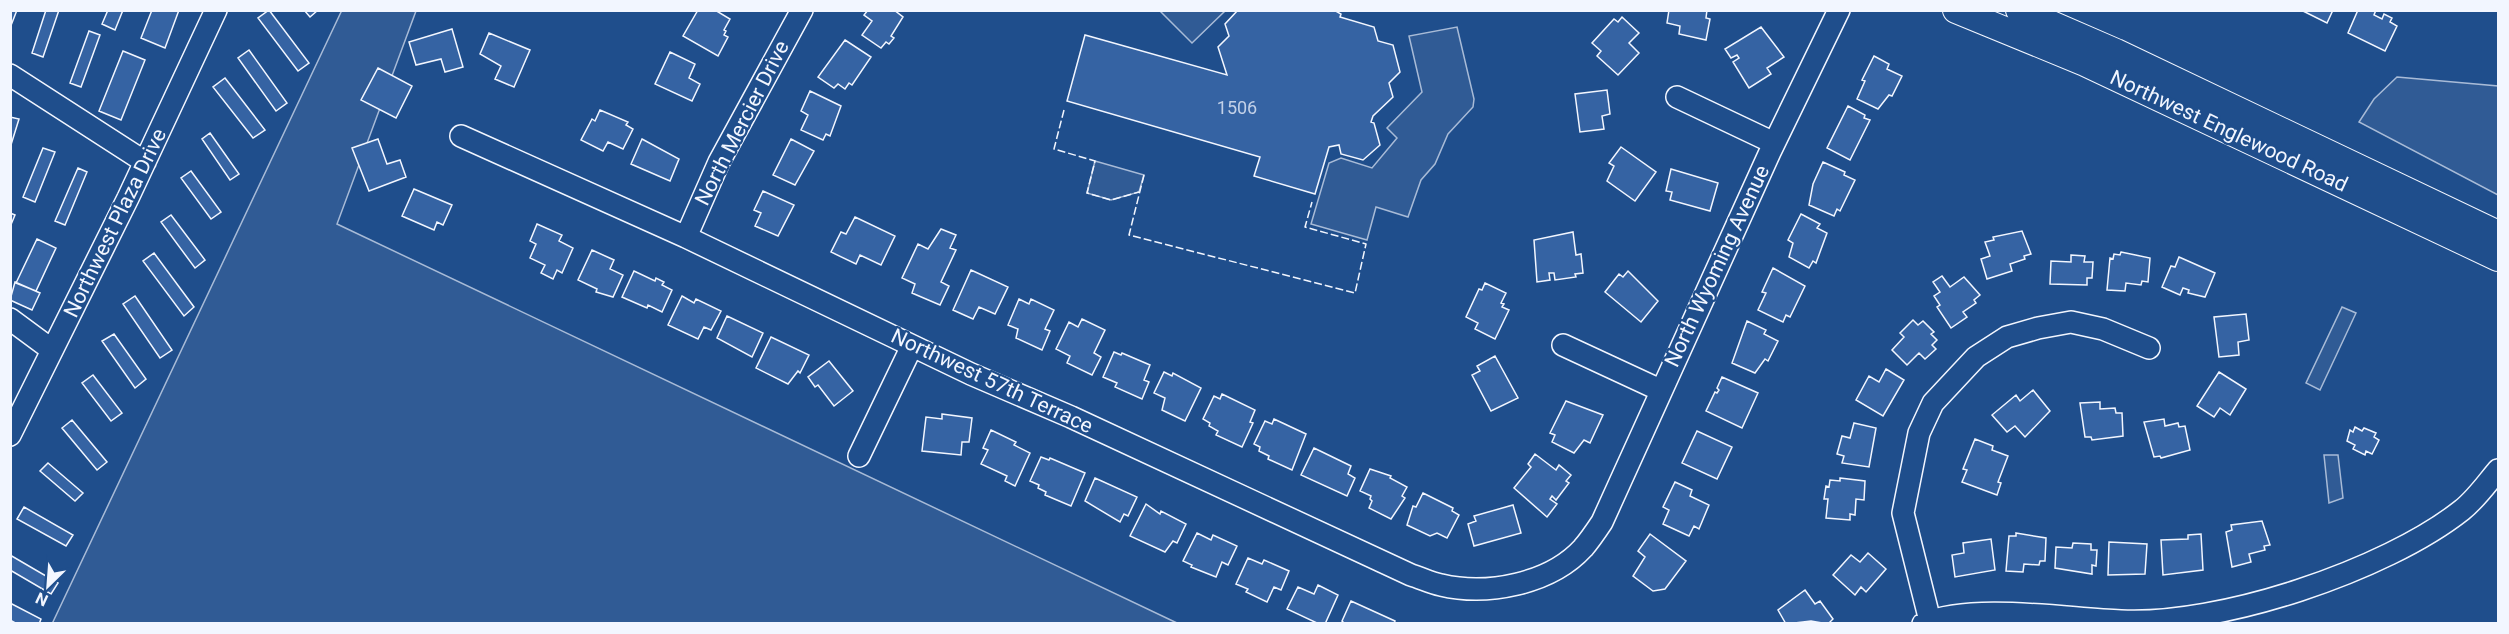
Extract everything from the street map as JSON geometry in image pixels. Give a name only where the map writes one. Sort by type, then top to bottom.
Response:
[{"type":"main road","name":"Northwest Englewood Road","points":[[1956,10],[2085,63],[2499,258]]},
{"type":"main road","name":"Northwest Englewood Road","points":[[2019,10],[2116,52],[2499,234]]},
{"type":"street","name":"Northwest Plaza Drive","points":[[10,435],[145,162],[216,10]]},
{"type":"street","name":"North Wyoming Avenue","points":[[1530,580],[1559,567],[1582,549],[1602,522],[1774,143],[1839,10]]},
{"type":"street","name":"North Mercier Drive","points":[[686,237],[719,162],[792,14]]},
{"type":"street","points":[[10,75],[145,162]]},
{"type":"street","name":"North Wyoming Avenue","points":[[1677,98],[1774,143]]},
{"type":"street","name":"Northwest 57th Terrace","points":[[461,136],[686,237],[912,345],[1411,575],[1441,585],[1470,589],[1499,588],[1530,580]]},
{"type":"street","points":[[10,319],[52,350]]},
{"type":"street","points":[[2149,348],[2103,329],[2071,322],[2038,328],[2007,337],[1976,357],[1933,403],[1919,433],[1904,513],[1926,622],[1982,613],[2125,622],[2172,620],[2278,598],[2349,573],[2402,547],[2463,510],[2499,470]]},
{"type":"street","points":[[859,456],[912,345]]},
{"type":"street","name":"North Wyoming Avenue","points":[[1563,345],[1660,390]]},
{"type":"shaded area","points":[[342,10],[416,11],[337,224],[1177,623],[52,624]]},
{"type":"shaded area","points":[[1160,11],[1225,11],[1192,43]]},
{"type":"shaded area","points":[[1457,27],[1474,99],[1473,107],[1448,134],[1435,164],[1421,180],[1408,217],[1376,207],[1367,240],[1311,224],[1329,163],[1341,158],[1372,168],[1397,138],[1387,128],[1422,92],[1409,36]]},
{"type":"shaded area","points":[[2397,77],[2498,86],[2498,195],[2359,122],[2374,99]]},
{"type":"shaded area","points":[[1095,161],[1144,175],[1139,192],[1111,200],[1087,193]]},
{"type":"shaded area","points":[[2342,307],[2356,313],[2320,390],[2306,383]]},
{"type":"shaded area","points":[[2324,455],[2338,455],[2343,498],[2329,503]]},
{"type":"building","points":[[10,10],[17,10],[10,28]]},
{"type":"building","points":[[46,10],[59,10],[43,57],[32,53]]},
{"type":"building","points":[[108,10],[123,10],[115,30],[102,24]]},
{"type":"building","points":[[152,10],[179,10],[165,48],[141,38]]},
{"type":"building","points":[[269,10],[309,63],[298,71],[258,18]]},
{"type":"building","points":[[304,10],[318,10],[310,17]]},
{"type":"building","points":[[698,10],[715,10],[730,19],[724,30],[726,31],[724,35],[728,37],[718,56],[683,36]]},
{"type":"building","points":[[868,10],[894,10],[903,17],[891,36],[894,38],[881,48],[862,35],[872,21],[864,15]]},
{"type":"building","points":[[1238,10],[1334,10],[1341,14],[1340,17],[1374,27],[1378,41],[1393,45],[1400,72],[1389,83],[1393,97],[1373,116],[1371,122],[1374,123],[1380,145],[1363,160],[1341,154],[1339,145],[1329,147],[1315,194],[1254,176],[1260,157],[1067,101],[1085,35],[1227,75],[1218,47],[1229,36],[1225,24]]},
{"type":"building","points":[[1669,10],[1707,10],[1706,18],[1710,19],[1706,40],[1679,34],[1680,26],[1667,23]]},
{"type":"building","points":[[2301,10],[2333,10],[2327,23]]},
{"type":"building","points":[[2358,10],[2376,10],[2374,15],[2382,19],[2384,14],[2392,18],[2390,22],[2397,26],[2385,51],[2348,33]]},
{"type":"building","points":[[1622,17],[1639,33],[1629,43],[1639,53],[1618,75],[1597,56],[1601,51],[1592,43],[1614,19],[1618,22]]},
{"type":"building","points":[[1761,27],[1784,57],[1767,68],[1771,74],[1749,88],[1733,62],[1739,58],[1737,55],[1731,58],[1725,49]]},
{"type":"building","points":[[452,29],[463,67],[445,72],[441,59],[416,65],[409,42]]},
{"type":"building","points":[[89,31],[100,35],[81,87],[70,83]]},
{"type":"building","points":[[489,33],[530,50],[514,87],[495,79],[501,66],[480,54]]},
{"type":"building","points":[[845,40],[871,57],[852,85],[849,83],[845,89],[838,84],[834,88],[818,77]]},
{"type":"building","points":[[249,50],[287,103],[276,111],[238,58]]},
{"type":"building","points":[[123,51],[145,60],[121,120],[99,111]]},
{"type":"building","points":[[670,52],[695,64],[689,78],[700,84],[692,101],[655,84]]},
{"type":"building","points":[[1874,56],[1889,64],[1887,69],[1902,76],[1892,96],[1889,95],[1878,109],[1857,99],[1865,81],[1862,80]]},
{"type":"building","points":[[378,68],[412,86],[396,118],[361,100]]},
{"type":"building","points":[[225,78],[265,130],[253,138],[213,87]]},
{"type":"building","points":[[1607,90],[1610,114],[1602,116],[1604,129],[1580,132],[1575,94]]},
{"type":"building","points":[[810,91],[841,106],[830,136],[826,134],[823,140],[801,130],[808,115],[801,111]]},
{"type":"building","points":[[1848,106],[1870,120],[1850,160],[1827,148]]},
{"type":"building","points":[[600,110],[628,122],[626,125],[633,129],[623,149],[608,142],[603,151],[581,140],[592,119],[595,121]]},
{"type":"building","points":[[10,117],[19,119],[10,148]]},
{"type":"building","points":[[210,133],[239,174],[230,180],[202,139]]},
{"type":"building","points":[[378,139],[387,164],[400,160],[406,177],[369,191],[352,148]]},
{"type":"building","points":[[642,139],[679,159],[670,181],[631,164]]},
{"type":"building","points":[[791,139],[814,151],[795,185],[773,175]]},
{"type":"building","points":[[1621,147],[1656,172],[1635,201],[1607,181],[1614,166],[1609,163]]},
{"type":"building","points":[[43,148],[55,152],[35,202],[23,197]]},
{"type":"building","points":[[1823,162],[1845,172],[1844,175],[1855,180],[1840,211],[1837,209],[1834,216],[1809,205],[1813,184]]},
{"type":"building","points":[[78,168],[87,172],[65,225],[55,221]]},
{"type":"building","points":[[1671,169],[1718,183],[1710,211],[1670,200],[1672,192],[1666,191]]},
{"type":"building","points":[[191,171],[221,212],[211,219],[181,178]]},
{"type":"building","points":[[414,189],[452,205],[443,225],[437,222],[434,230],[402,216]]},
{"type":"building","points":[[763,191],[794,205],[778,236],[755,226],[761,213],[754,210]]},
{"type":"building","points":[[10,213],[15,215],[10,227]]},
{"type":"building","points":[[1801,214],[1820,224],[1817,228],[1827,233],[1816,263],[1813,261],[1809,268],[1789,257],[1793,243],[1788,240]]},
{"type":"building","points":[[171,215],[205,260],[195,268],[161,222]]},
{"type":"building","points":[[855,217],[895,236],[881,265],[860,255],[856,264],[831,252],[841,232],[846,234]]},
{"type":"building","points":[[537,224],[562,235],[559,241],[573,248],[562,273],[557,270],[553,279],[541,273],[545,265],[530,258],[536,244],[530,241]]},
{"type":"building","points":[[941,229],[956,235],[950,248],[956,250],[941,282],[949,286],[940,305],[912,293],[915,284],[902,278],[918,244],[928,249]]},
{"type":"building","points":[[2022,231],[2031,254],[2024,256],[2025,259],[2010,264],[2012,271],[1987,279],[1981,259],[1990,256],[1985,242],[1994,240],[1993,237]]},
{"type":"building","points":[[1573,232],[1576,255],[1581,254],[1583,273],[1575,274],[1576,277],[1555,280],[1554,273],[1549,273],[1550,280],[1537,282],[1534,240]]},
{"type":"building","points":[[37,239],[56,248],[36,291],[16,283]]},
{"type":"building","points":[[592,250],[614,260],[610,269],[623,275],[613,297],[596,292],[597,289],[578,280]]},
{"type":"building","points":[[2121,252],[2150,258],[2148,282],[2142,281],[2141,285],[2126,283],[2125,291],[2107,290],[2110,258],[2113,259],[2114,254],[2120,255]]},
{"type":"building","points":[[154,253],[194,307],[184,316],[143,261]]},
{"type":"building","points":[[2071,255],[2085,256],[2084,262],[2093,262],[2092,278],[2087,278],[2087,285],[2050,284],[2051,261],[2071,262]]},
{"type":"building","points":[[2179,257],[2215,273],[2205,297],[2188,293],[2189,290],[2183,288],[2180,295],[2162,287],[2171,266],[2175,267]]},
{"type":"building","points":[[1773,268],[1805,286],[1790,317],[1786,315],[1783,322],[1758,310],[1766,293],[1762,292]]},
{"type":"building","points":[[971,270],[1008,287],[995,314],[979,307],[973,319],[953,310]]},
{"type":"building","points":[[634,271],[655,281],[656,278],[664,282],[662,285],[672,290],[662,312],[622,297]]},
{"type":"building","points":[[1628,271],[1658,301],[1641,322],[1605,292],[1619,274],[1623,277]]},
{"type":"building","points":[[1942,276],[1950,287],[1964,277],[1980,295],[1974,300],[1976,303],[1963,312],[1967,317],[1951,328],[1937,307],[1940,305],[1934,296],[1940,292],[1933,282]]},
{"type":"building","points":[[15,282],[40,293],[32,310],[10,300]]},
{"type":"building","points":[[1485,283],[1506,293],[1501,303],[1504,304],[1502,307],[1509,310],[1495,339],[1475,329],[1478,323],[1466,317],[1479,289],[1482,290]]},
{"type":"building","points":[[135,296],[172,350],[160,358],[123,304]]},
{"type":"building","points":[[682,296],[694,303],[696,299],[721,311],[711,330],[704,327],[698,339],[668,325]]},
{"type":"building","points":[[1019,299],[1029,304],[1031,299],[1054,310],[1045,329],[1050,331],[1042,350],[1016,338],[1018,329],[1008,325]]},
{"type":"building","points":[[2246,314],[2249,340],[2238,342],[2239,355],[2219,357],[2214,317]]},
{"type":"building","points":[[727,316],[763,333],[752,357],[717,338]]},
{"type":"building","points":[[1082,319],[1105,330],[1094,353],[1101,357],[1092,375],[1067,363],[1070,356],[1056,349],[1069,322],[1078,327]]},
{"type":"building","points":[[1913,320],[1918,325],[1923,321],[1934,332],[1931,334],[1937,340],[1932,345],[1936,349],[1925,359],[1919,353],[1907,365],[1892,350],[1904,337],[1900,333]]},
{"type":"building","points":[[1747,321],[1766,330],[1764,334],[1778,341],[1768,361],[1765,359],[1755,373],[1732,363]]},
{"type":"building","points":[[114,334],[146,379],[135,388],[102,341]]},
{"type":"building","points":[[771,337],[809,355],[800,373],[798,371],[788,384],[756,368]]},
{"type":"building","points":[[1114,352],[1150,365],[1144,380],[1149,382],[1142,399],[1115,387],[1117,383],[1103,377]]},
{"type":"building","points":[[1495,356],[1518,398],[1491,411],[1472,375],[1480,371],[1477,366]]},
{"type":"building","points":[[829,361],[853,391],[834,406],[818,385],[815,387],[808,377]]},
{"type":"building","points":[[1886,369],[1904,380],[1883,416],[1856,400],[1869,376],[1879,382]]},
{"type":"building","points":[[1164,372],[1172,376],[1173,373],[1201,388],[1185,421],[1162,410],[1165,398],[1154,393]]},
{"type":"building","points":[[2219,372],[2246,389],[2230,415],[2220,408],[2214,417],[2197,406]]},
{"type":"building","points":[[93,375],[122,413],[111,421],[82,383]]},
{"type":"building","points":[[1722,377],[1758,393],[1742,428],[1706,411],[1715,392],[1719,390],[1717,388]]},
{"type":"building","points":[[2033,390],[2050,411],[2025,437],[2015,426],[2007,432],[1992,415],[2016,395],[2020,401]]},
{"type":"building","points":[[1222,394],[1255,410],[1250,422],[1253,423],[1242,447],[1216,435],[1218,431],[1203,419],[1214,396],[1220,399]]},
{"type":"building","points":[[1566,401],[1603,415],[1590,443],[1584,440],[1574,453],[1552,442],[1555,435],[1550,433]]},
{"type":"building","points":[[2100,402],[2100,409],[2115,408],[2116,413],[2122,413],[2123,436],[2092,440],[2091,437],[2085,437],[2080,403]]},
{"type":"building","points":[[942,414],[972,418],[969,442],[962,442],[961,455],[922,451],[926,417],[942,419]]},
{"type":"building","points":[[1274,419],[1306,434],[1292,470],[1268,459],[1269,456],[1259,451],[1260,447],[1254,444],[1265,421],[1272,424]]},
{"type":"building","points":[[2164,419],[2165,426],[2178,423],[2179,427],[2185,426],[2190,450],[2161,458],[2160,456],[2154,457],[2144,422]]},
{"type":"building","points":[[72,420],[107,462],[97,470],[62,428]]},
{"type":"building","points":[[1854,423],[1876,428],[1869,467],[1842,463],[1844,456],[1837,454],[1842,436],[1850,438]]},
{"type":"building","points":[[2355,427],[2362,431],[2364,428],[2376,433],[2374,437],[2379,440],[2372,454],[2366,451],[2365,455],[2353,449],[2355,445],[2347,441],[2350,430],[2353,432]]},
{"type":"building","points":[[991,430],[1016,442],[1014,445],[1030,453],[1015,486],[1005,481],[1007,476],[981,464],[988,450],[983,448]]},
{"type":"building","points":[[1697,431],[1732,447],[1717,479],[1682,463]]},
{"type":"building","points":[[1975,439],[1993,446],[1992,450],[2008,456],[1998,482],[2001,483],[1997,495],[1962,482],[1967,470],[1963,469]]},
{"type":"building","points":[[1314,448],[1351,466],[1348,474],[1355,478],[1347,496],[1301,475]]},
{"type":"building","points":[[1535,454],[1556,470],[1559,465],[1571,475],[1566,481],[1569,483],[1556,500],[1552,496],[1550,499],[1557,504],[1547,517],[1514,488],[1531,467],[1528,464]]},
{"type":"building","points":[[1041,457],[1049,460],[1050,458],[1085,473],[1071,506],[1045,495],[1046,492],[1038,488],[1039,485],[1030,481]]},
{"type":"building","points":[[48,463],[83,493],[75,501],[40,471]]},
{"type":"building","points":[[1370,469],[1391,476],[1390,478],[1407,487],[1402,496],[1405,498],[1391,519],[1369,508],[1372,501],[1371,496],[1360,491]]},
{"type":"building","points":[[1095,478],[1137,497],[1128,516],[1124,514],[1120,522],[1085,501]]},
{"type":"building","points":[[1840,478],[1865,481],[1864,500],[1856,499],[1855,515],[1850,514],[1850,520],[1826,518],[1828,499],[1824,499],[1826,486],[1829,487],[1830,480],[1840,481]]},
{"type":"building","points":[[1675,482],[1692,490],[1690,496],[1709,505],[1699,529],[1694,526],[1689,536],[1663,524],[1669,510],[1663,507]]},
{"type":"building","points":[[1423,493],[1453,508],[1452,511],[1459,515],[1447,538],[1437,533],[1430,536],[1407,525],[1413,506],[1416,507]]},
{"type":"building","points":[[1146,504],[1160,514],[1161,511],[1186,524],[1177,543],[1173,541],[1165,552],[1130,536]]},
{"type":"building","points":[[1513,505],[1521,533],[1474,546],[1468,524],[1476,521],[1474,516]]},
{"type":"building","points":[[24,507],[73,535],[66,546],[17,519]]},
{"type":"building","points":[[2262,521],[2270,545],[2264,546],[2265,550],[2249,554],[2251,562],[2232,567],[2226,532],[2232,530],[2231,525]]},
{"type":"building","points":[[1197,533],[1211,540],[1213,535],[1237,546],[1228,565],[1222,562],[1216,577],[1191,567],[1192,565],[1183,561]]},
{"type":"building","points":[[2016,533],[2046,538],[2045,561],[2040,561],[2039,565],[2024,564],[2023,572],[2006,571],[2009,536],[2016,536]]},
{"type":"building","points":[[1650,534],[1686,561],[1665,589],[1653,591],[1633,576],[1645,557],[1638,551]]},
{"type":"building","points":[[2201,534],[2203,570],[2163,575],[2161,540],[2188,539],[2188,535]]},
{"type":"building","points":[[1991,539],[1995,570],[1955,577],[1952,555],[1964,553],[1963,543]]},
{"type":"building","points":[[2109,542],[2147,544],[2145,574],[2108,575]]},
{"type":"building","points":[[2073,543],[2091,544],[2091,550],[2097,550],[2096,566],[2092,565],[2092,574],[2055,568],[2056,547],[2072,548]]},
{"type":"building","points":[[1868,553],[1886,569],[1866,592],[1861,587],[1855,595],[1833,575],[1851,555],[1860,562]]},
{"type":"building","points":[[10,555],[58,583],[51,594],[10,570]]},
{"type":"building","points":[[1248,558],[1262,564],[1264,560],[1289,571],[1281,590],[1274,587],[1267,602],[1246,592],[1248,589],[1236,584]]},
{"type":"building","points":[[1318,585],[1338,595],[1325,624],[1319,624],[1287,609],[1298,587],[1314,594]]},
{"type":"building","points":[[1805,590],[1815,604],[1820,601],[1833,619],[1828,624],[1811,621],[1786,624],[1778,610]]},
{"type":"building","points":[[1351,601],[1395,621],[1394,624],[1345,624],[1342,621]]},
{"type":"building","points":[[10,603],[41,619],[39,624],[17,624],[10,620]]},
{"type":"fence","points":[[1064,110],[1054,149],[1095,161],[1087,193],[1111,200],[1139,192]]},
{"type":"fence","points":[[1144,175],[1129,235],[1355,293],[1366,244],[1305,227],[1312,202]]}]
